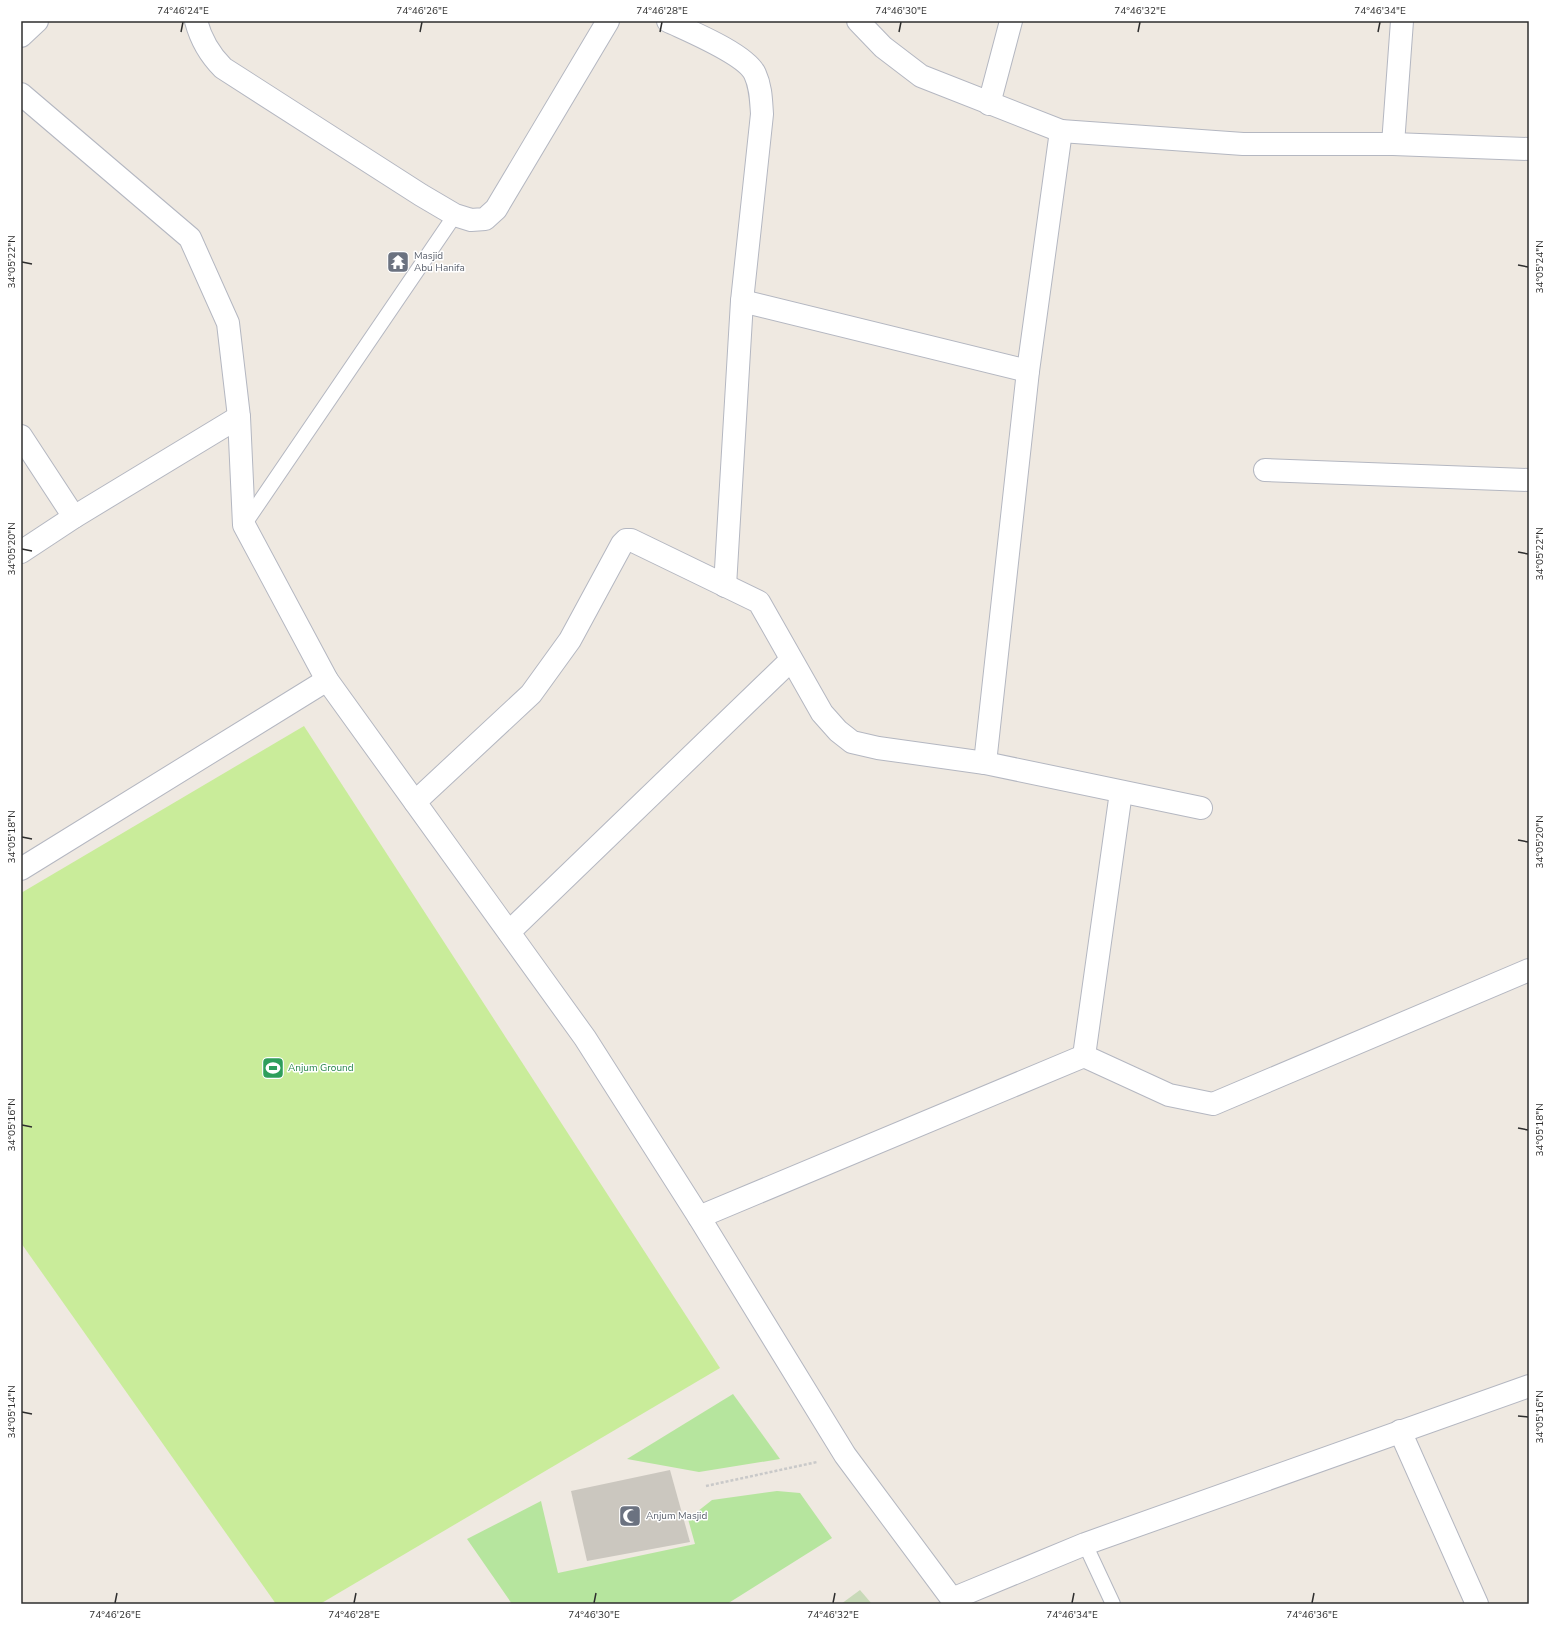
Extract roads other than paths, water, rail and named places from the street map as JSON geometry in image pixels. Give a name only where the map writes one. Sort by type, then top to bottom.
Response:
[{"type":"street","points":[[21,36],[37,21]]},
{"type":"street","points":[[196,21],[200,38],[213,58],[223,68],[455,215],[471,220],[485,219],[496,209],[608,21]]},
{"type":"street","points":[[668,21],[740,58],[755,73],[761,92],[762,114],[742,301],[724,586]]},
{"type":"street","points":[[858,21],[883,47],[921,76],[988,104],[1061,131],[1243,144],[1393,144],[1529,149]]},
{"type":"street","points":[[988,104],[1011,21]]},
{"type":"street","points":[[1393,144],[1402,21]]},
{"type":"street","points":[[21,94],[190,238],[228,323],[239,417],[244,525],[327,680],[585,1038],[699,1217],[845,1455],[953,1602],[1085,1544],[1529,1386]]},
{"type":"street","points":[[985,763],[1028,371],[1061,131]]},
{"type":"street","points":[[742,301],[1028,371]]},
{"type":"street","points":[[21,552],[74,517],[239,417]]},
{"type":"street","points":[[21,436],[74,517]]},
{"type":"street","points":[[1265,470],[1529,480]]},
{"type":"street","points":[[415,802],[531,694],[570,640],[622,544],[626,540],[631,540],[759,602],[822,713],[838,731],[852,742],[878,748],[985,763],[1201,808]]},
{"type":"street","points":[[509,932],[791,660]]},
{"type":"street","points":[[21,868],[327,680]]},
{"type":"street","points":[[1084,1056],[1122,792]]},
{"type":"street","points":[[699,1217],[1084,1056],[1169,1095],[1213,1104],[1529,970]]},
{"type":"street","points":[[1400,1431],[1477,1604]]},
{"type":"lane","points":[[244,525],[455,215]]},
{"type":"lane","points":[[1085,1544],[1113,1604]]},
{"type":"place","name":"Masjid Abu Hanifa","points":[[398,262]]},
{"type":"place","name":"Anjum Ground","points":[[273,1068]]},
{"type":"place","name":"Anjum Masjid","points":[[630,1516]]}]
